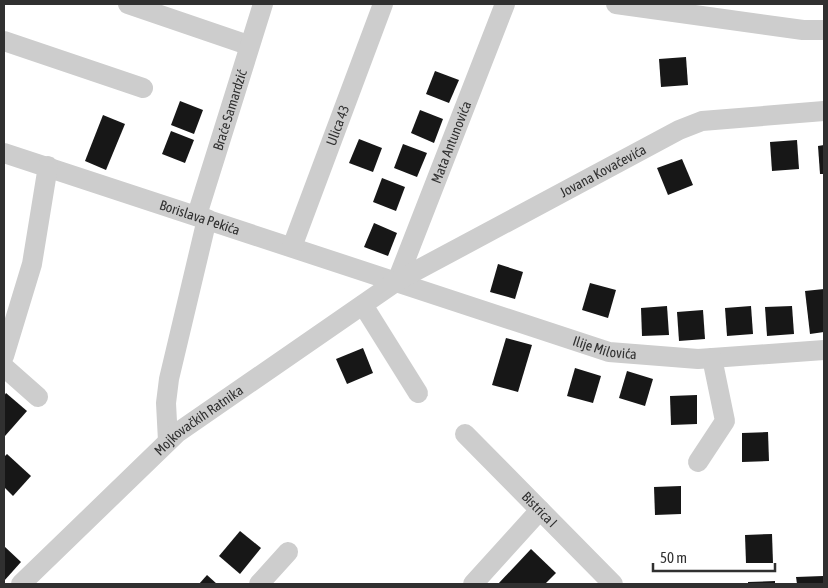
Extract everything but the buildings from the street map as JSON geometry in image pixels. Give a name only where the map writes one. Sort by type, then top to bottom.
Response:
[{"type":"street","points":[[128,4],[248,45]]},
{"type":"street","name":"Braće Samardzić","points":[[168,441],[166,403],[169,379],[202,217],[248,45],[263,4]]},
{"type":"street","name":"Ulica 43","points":[[292,247],[383,4]]},
{"type":"street","name":"Mata Antunovića","points":[[397,282],[505,4]]},
{"type":"street","points":[[616,4],[803,30],[824,30]]},
{"type":"street","points":[[4,41],[143,88]]},
{"type":"street","name":"Jovana Kovačevića","points":[[397,282],[679,130],[702,122],[824,111]]},
{"type":"street","name":"Borislava Pekića","points":[[4,152],[397,282]]},
{"type":"street","points":[[4,356],[32,264],[48,166]]},
{"type":"street","name":"Mojkovačkih Ratnika","points":[[21,584],[177,432],[397,282]]},
{"type":"street","name":"Ilije Milovića","points":[[397,282],[609,352],[698,359],[824,350]]},
{"type":"street","points":[[363,305],[418,393]]},
{"type":"street","points":[[698,462],[725,421],[712,358]]},
{"type":"street","points":[[4,367],[38,397]]},
{"type":"street","name":"Bistrica I","points":[[465,434],[613,584]]},
{"type":"street","points":[[473,584],[540,510]]},
{"type":"street","points":[[259,584],[288,552]]}]
